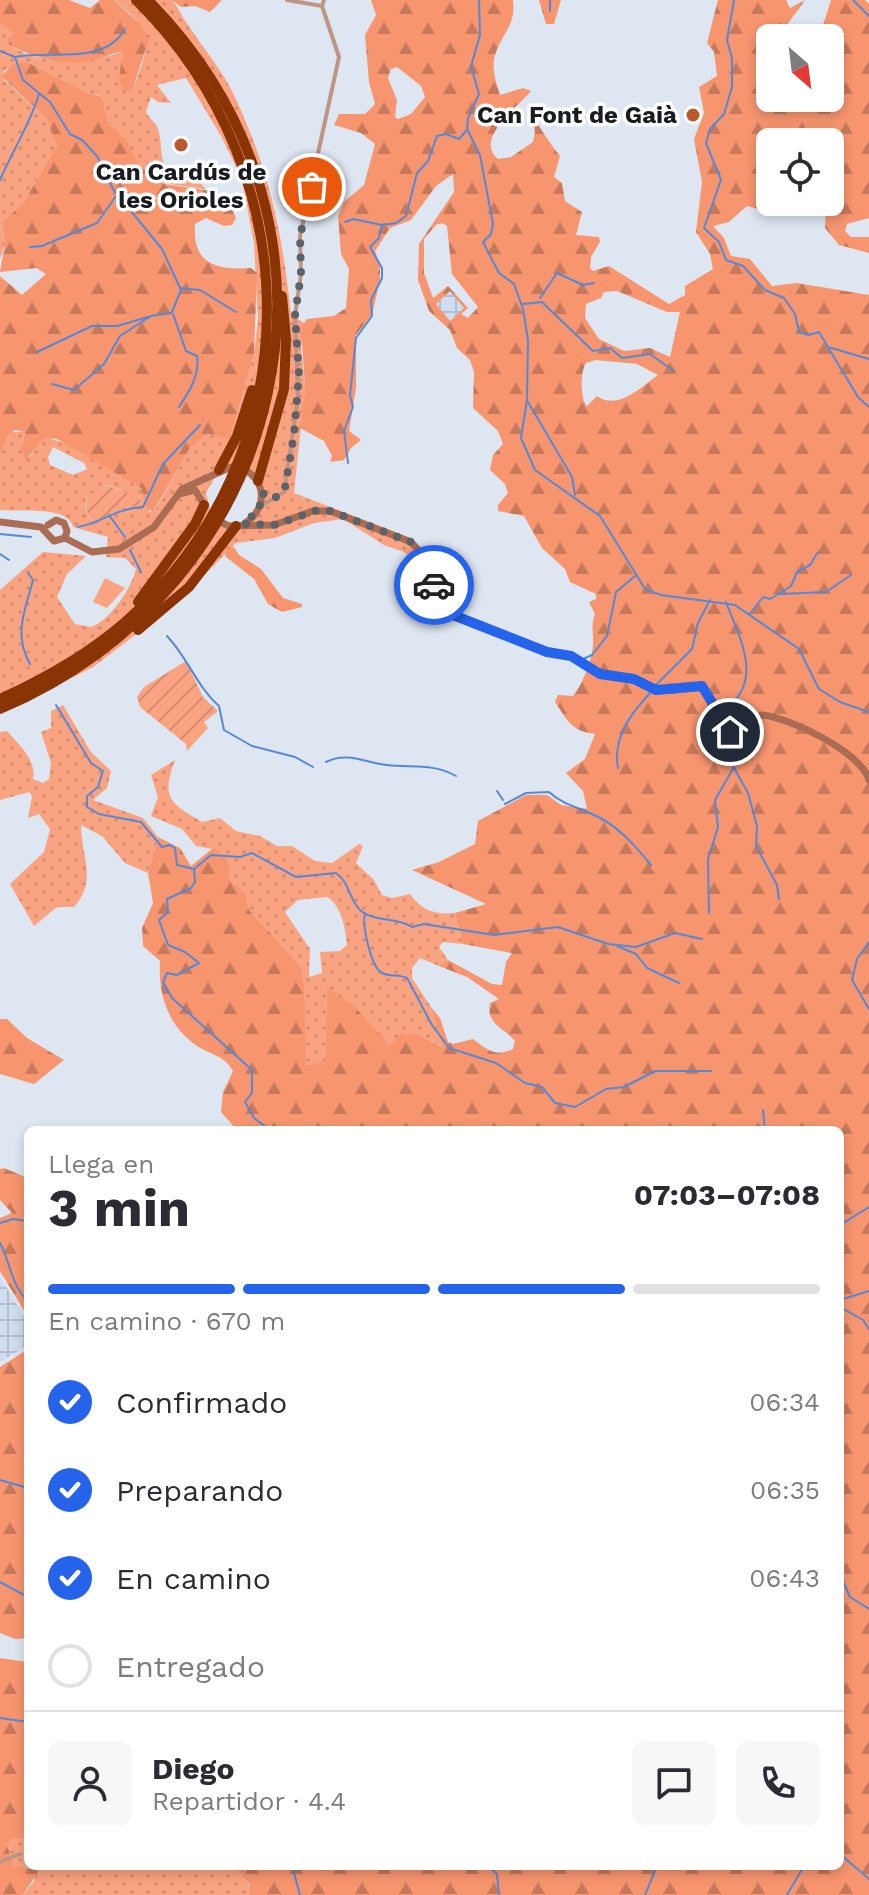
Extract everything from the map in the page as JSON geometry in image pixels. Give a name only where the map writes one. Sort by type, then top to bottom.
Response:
[{"type":"highway","points":[[136,0],[186,56],[220,111],[250,185],[284,312],[286,364],[278,417],[258,481]]},
{"type":"highway","points":[[113,639],[195,524],[236,477],[266,403],[275,342],[268,249],[257,176],[227,106],[194,53],[148,0]]},
{"type":"highway","points":[[215,473],[242,424],[258,365],[268,249]]},
{"type":"highway","points":[[113,639],[168,592],[202,541],[211,506]]},
{"type":"highway","points":[[0,709],[75,665],[189,587],[240,525]]},
{"type":"highway","points":[[0,699],[75,665]]},
{"type":"street","points":[[240,525],[285,488],[298,398],[295,315],[301,274],[300,236],[339,57],[323,3],[287,0]]},
{"type":"street","points":[[0,520],[46,534],[56,541],[65,538],[92,552],[115,551],[154,527],[179,494],[215,473],[240,467],[258,481],[264,521],[280,523]]},
{"type":"street","points":[[215,473],[211,506],[216,521],[240,525],[280,523],[325,510],[406,539],[420,551],[441,602],[453,615],[547,652],[571,656],[600,674],[634,679],[656,690],[702,686],[730,732],[743,731],[761,715],[791,723],[856,760],[869,780]]},
{"type":"street","points":[[179,494],[193,489],[211,506]]},
{"type":"street","points":[[262,493],[274,499]]},
{"type":"street","points":[[46,534],[56,520],[62,521],[67,529],[65,538]]},
{"type":"street","points":[[0,1862],[20,1854]]},
{"type":"shaded area","points":[[114,0],[172,0],[227,82],[256,148],[278,228],[291,314],[304,323],[301,347],[305,388],[294,493],[411,538],[423,551],[443,601],[436,603],[423,568],[404,552],[384,545],[343,519],[314,523],[275,538],[236,543],[176,604],[93,667],[0,714],[0,590],[43,552],[86,556],[67,574],[57,597],[75,624],[91,627],[105,618],[119,602],[136,569],[125,558],[106,557],[108,537],[73,527],[62,515],[0,510],[0,455],[10,432],[25,432],[22,444],[30,457],[38,442],[49,438],[70,445],[141,488],[150,512],[155,510],[190,448],[209,434],[220,435],[232,431],[254,354],[258,319],[254,243],[242,179],[221,136],[186,78],[157,85],[171,103],[158,102],[151,97],[146,112],[158,129],[166,167],[177,176],[193,172],[205,189],[162,183],[139,166],[128,143],[108,123],[101,96],[88,93],[27,62],[3,71],[4,80],[46,118],[57,145],[24,202],[2,227],[5,244],[0,259],[0,24],[14,33],[7,39],[8,44],[27,55],[53,61],[98,59],[122,52],[120,85],[134,86],[146,47],[142,29]],"holes":[[[53,447],[84,463],[87,469],[73,475],[50,465],[48,457]],[[236,469],[251,478],[257,486],[258,502],[244,521],[228,523],[211,513],[206,493],[216,475]],[[106,485],[139,497],[140,503],[112,510],[94,526],[85,508],[87,497]]]},
{"type":"shaded area","points":[[450,291],[465,308],[450,321],[436,304]]},
{"type":"shaded area","points":[[104,485],[138,496],[141,502],[137,506],[113,510],[94,526],[86,509],[87,497]]},
{"type":"shaded area","points":[[105,578],[125,588],[107,608],[93,602]]},
{"type":"shaded area","points":[[186,661],[203,697],[218,711],[204,722],[208,728],[187,751],[186,744],[140,707],[137,697],[144,687]]},
{"type":"shaded area","points":[[63,705],[91,752],[111,771],[107,788],[93,800],[143,818],[158,837],[148,873],[125,863],[102,836],[81,825],[87,877],[81,897],[74,907],[57,907],[34,926],[10,884],[44,852],[50,829],[39,814],[28,818],[32,796],[29,792],[0,800],[0,732],[7,731],[21,747],[32,765],[33,779],[43,783],[49,779],[51,763],[41,732],[51,728],[51,711]]},
{"type":"shaded area","points":[[175,760],[169,784],[172,799],[202,822],[220,818],[236,831],[260,836],[277,846],[292,846],[315,861],[332,863],[359,844],[363,846],[356,863],[374,880],[382,895],[392,898],[410,894],[429,910],[455,913],[463,944],[443,942],[439,947],[448,960],[439,966],[420,958],[412,968],[412,978],[431,1007],[444,1047],[421,1036],[391,1045],[327,990],[325,1063],[305,1065],[300,965],[249,910],[245,892],[230,880],[228,859],[213,849],[196,846],[182,829],[151,816],[158,797],[151,775]],"holes":[[[327,897],[342,918],[347,945],[340,951],[320,952],[322,973],[309,977],[310,949],[285,912],[298,900]]]},
{"type":"shaded area","points":[[0,1277],[24,1316],[24,1347],[0,1362]]},
{"type":"shaded area","points":[[24,1838],[24,1867],[14,1867],[7,1845],[11,1840]]},
{"type":"shaded area","points":[[35,1870],[238,1870],[250,1891],[249,1895],[23,1895],[34,1881]]},
{"type":"green space","points":[[0,0],[69,0],[90,8],[100,0],[114,0],[140,24],[149,39],[133,88],[124,92],[119,82],[122,52],[75,63],[40,58],[8,44],[7,39],[14,33],[0,24]]},
{"type":"green space","points":[[172,0],[222,0],[210,12],[195,6],[181,7]]},
{"type":"green space","points":[[371,0],[513,0],[510,23],[495,55],[494,75],[500,95],[523,88],[531,91],[494,133],[492,151],[498,159],[511,157],[533,142],[535,131],[531,115],[560,156],[554,177],[562,183],[565,201],[582,212],[576,235],[599,237],[590,268],[593,271],[609,266],[669,304],[685,295],[685,286],[713,269],[710,254],[696,232],[702,182],[694,139],[704,113],[699,87],[717,76],[714,52],[707,43],[718,0],[786,0],[790,8],[805,0],[788,24],[756,24],[756,112],[844,112],[844,24],[823,24],[831,0],[865,0],[869,4],[869,218],[847,224],[845,231],[851,237],[869,237],[869,253],[839,245],[825,228],[826,216],[844,216],[844,128],[756,128],[756,208],[747,206],[729,222],[713,226],[724,238],[731,256],[750,259],[772,286],[797,283],[869,295],[869,1895],[249,1895],[250,1885],[237,1870],[844,1870],[844,1126],[233,1126],[221,1112],[223,1092],[233,1071],[226,1062],[197,1046],[178,1028],[163,997],[160,961],[143,946],[142,928],[153,903],[148,873],[158,837],[180,848],[191,866],[213,848],[228,859],[230,880],[245,892],[249,910],[300,965],[304,987],[306,1065],[325,1062],[327,989],[351,1003],[390,1045],[401,1033],[421,1036],[443,1047],[431,1007],[440,1018],[448,1042],[453,1044],[473,1039],[492,1051],[507,1052],[513,1049],[515,1041],[493,1021],[489,1010],[490,1003],[499,999],[467,977],[439,966],[448,960],[492,984],[502,985],[506,962],[512,953],[463,944],[455,913],[486,904],[412,870],[439,862],[475,844],[478,821],[526,795],[547,795],[561,805],[587,809],[583,791],[566,773],[585,759],[595,734],[575,728],[555,702],[558,695],[573,696],[587,670],[593,647],[595,614],[589,602],[596,599],[596,594],[570,582],[565,569],[542,548],[524,516],[498,511],[498,505],[508,493],[505,484],[490,470],[493,455],[503,444],[498,431],[473,408],[474,372],[470,360],[457,348],[450,330],[429,311],[418,280],[419,244],[454,192],[453,174],[436,186],[411,220],[390,228],[375,251],[380,265],[380,280],[372,315],[356,335],[356,388],[349,431],[361,440],[351,448],[344,460],[330,462],[332,456],[324,441],[300,428],[305,388],[301,327],[307,319],[334,316],[346,308],[349,269],[341,254],[338,216],[344,202],[364,185],[375,144],[361,133],[334,125],[339,114],[365,114],[375,104],[369,82],[365,35],[376,15]],"holes":[[[397,67],[421,86],[425,97],[411,114],[398,119],[395,117],[397,100],[388,78],[391,69]],[[442,223],[447,226],[452,274],[478,307],[468,318],[461,314],[468,308],[448,286],[433,298],[424,273],[424,239],[436,225]],[[450,291],[464,308],[450,321],[436,304]],[[617,291],[667,312],[680,312],[670,357],[650,348],[624,351],[599,339],[585,318],[586,304],[601,298],[604,292]],[[596,360],[637,364],[658,375],[629,396],[613,401],[597,396],[587,406],[582,392],[584,367],[586,363]]]},
{"type":"green space","points":[[539,0],[561,0],[554,24],[546,24]]},
{"type":"green space","points":[[27,62],[102,97],[108,123],[128,142],[139,166],[164,184],[212,191],[231,207],[236,218],[232,225],[224,226],[206,218],[195,224],[198,249],[203,257],[218,266],[251,268],[257,273],[254,354],[232,431],[228,439],[209,434],[190,448],[153,512],[147,508],[141,488],[57,439],[45,439],[26,459],[21,451],[25,432],[15,430],[9,434],[0,455],[0,276],[22,295],[46,274],[36,268],[0,272],[5,244],[2,224],[24,202],[57,145],[46,118],[1,76],[13,65]]},
{"type":"green space","points":[[234,547],[239,555],[261,569],[283,598],[302,604],[302,607],[282,612],[268,604],[254,579],[225,556],[227,549]]},
{"type":"green space","points":[[0,1019],[7,1019],[27,1038],[64,1060],[34,1084],[0,1074]]},
{"type":"green space","points":[[0,1169],[24,1176],[24,1310],[0,1271],[0,1218],[12,1213],[0,1200]]},
{"type":"green space","points":[[24,1352],[24,1638],[15,1639],[0,1633],[0,1367]]},
{"type":"green space","points":[[0,1658],[24,1661],[24,1838],[11,1840],[7,1845],[14,1866],[39,1870],[23,1895],[0,1895]]},
{"type":"waterway","points":[[479,0],[480,35],[471,66],[479,94],[468,118],[467,129],[480,155],[493,224],[491,234],[483,242],[499,273],[514,284],[523,309],[528,340],[527,400],[521,438],[535,470],[600,516],[645,589],[661,595],[735,605],[799,649],[819,689],[840,702],[869,712]]},
{"type":"waterway","points":[[550,0],[550,11]]},
{"type":"waterway","points":[[734,0],[727,40],[732,58],[732,87],[724,114],[710,129],[706,143],[721,180],[704,228],[719,242],[726,260],[743,266],[765,290],[784,298],[795,314],[799,332],[808,335],[819,332],[828,347],[869,359]]},
{"type":"waterway","points":[[853,0],[869,16]]},
{"type":"waterway","points":[[15,57],[90,52],[116,41],[125,29]]},
{"type":"waterway","points":[[0,51],[15,57],[23,80],[50,102],[70,134],[82,140],[97,156],[113,189],[162,249],[181,290],[172,312]]},
{"type":"waterway","points":[[0,180],[39,94]]},
{"type":"waterway","points":[[348,463],[344,431],[353,407],[350,395],[356,338],[372,316],[371,300],[382,278],[382,268],[370,247],[379,238],[382,225],[396,223],[406,216],[417,173],[428,161],[437,136],[446,134],[459,139],[466,131]]},
{"type":"waterway","points":[[30,247],[42,246],[97,223],[116,196]]},
{"type":"waterway","points":[[345,222],[353,219],[382,225]]},
{"type":"waterway","points":[[540,298],[557,273],[583,285],[594,283]]},
{"type":"waterway","points":[[180,288],[200,290],[236,312]]},
{"type":"waterway","points":[[523,304],[542,302],[593,351],[610,348],[622,358],[650,354],[674,371]]},
{"type":"waterway","points":[[52,384],[74,390],[104,364],[120,336],[151,316],[171,313]]},
{"type":"waterway","points":[[173,314],[186,351],[197,356],[193,383],[179,407]]},
{"type":"waterway","points":[[37,352],[92,326],[117,326],[148,317]]},
{"type":"waterway","points":[[829,349],[858,397],[869,407]]},
{"type":"waterway","points":[[528,402],[572,477],[575,495]]},
{"type":"waterway","points":[[78,527],[124,510],[143,507],[163,464],[200,425]]},
{"type":"waterway","points":[[109,515],[125,537]]},
{"type":"waterway","points":[[0,534],[31,537]]},
{"type":"waterway","points":[[130,550],[141,572]]},
{"type":"waterway","points":[[750,614],[763,597],[770,599],[791,586],[797,572],[810,565],[818,552]]},
{"type":"waterway","points":[[0,554],[9,560]]},
{"type":"waterway","points":[[28,573],[33,580],[21,632],[30,664]]},
{"type":"waterway","points":[[780,594],[826,592],[851,575]]},
{"type":"waterway","points":[[583,659],[592,655],[607,636],[616,592],[635,576]]},
{"type":"waterway","points":[[655,686],[692,649],[698,623],[710,600]]},
{"type":"waterway","points":[[726,602],[745,657],[744,684],[738,697],[727,708],[736,728]]},
{"type":"waterway","points":[[167,636],[219,706],[224,730],[252,746],[295,757],[313,767]]},
{"type":"waterway","points":[[618,768],[618,746],[625,726],[651,692]]},
{"type":"waterway","points":[[56,705],[91,763],[103,771],[98,787],[87,796],[87,807],[99,814],[141,822],[162,847],[170,845],[175,848],[177,865],[194,869],[195,882],[191,888],[167,899],[168,912],[159,920],[168,945],[185,952],[199,963],[177,975],[167,973],[163,982],[172,998],[252,1070],[252,1093],[245,1102],[254,1118],[265,1126]]},
{"type":"waterway","points":[[709,913],[708,859],[718,827],[715,800],[734,767],[735,739]]},
{"type":"waterway","points":[[326,762],[349,758],[431,768],[456,776]]},
{"type":"waterway","points":[[734,768],[748,793],[757,826],[756,846],[777,885],[779,899]]},
{"type":"waterway","points":[[497,791],[503,800]]},
{"type":"waterway","points":[[505,804],[526,793],[549,792],[615,827],[651,865]]},
{"type":"waterway","points":[[194,869],[211,855],[240,857],[252,853],[296,877],[336,873],[344,881],[359,909],[378,918],[412,927],[424,924],[494,935],[558,927],[608,944],[636,947],[675,933],[702,939]]},
{"type":"waterway","points":[[365,914],[368,946],[374,963],[382,973],[407,978],[432,1025],[449,1048],[496,1063],[525,1083],[542,1087],[555,1103],[575,1107],[606,1089],[624,1087],[655,1071],[711,1071]]},
{"type":"waterway","points":[[869,942],[857,959],[852,980],[869,1009]]},
{"type":"waterway","points":[[617,946],[636,954],[647,968],[679,983]]},
{"type":"waterway","points":[[763,1110],[765,1126]]},
{"type":"waterway","points":[[844,1223],[869,1207]]},
{"type":"waterway","points":[[0,1223],[13,1219],[24,1220]]},
{"type":"waterway","points":[[0,1243],[14,1280],[24,1296]]},
{"type":"waterway","points":[[844,1299],[869,1291]]},
{"type":"waterway","points":[[844,1309],[863,1320],[869,1329]]},
{"type":"waterway","points":[[0,1480],[24,1487]]},
{"type":"waterway","points":[[0,1582],[24,1595]]},
{"type":"waterway","points":[[844,1583],[850,1597],[869,1609]]},
{"type":"waterway","points":[[0,1718],[24,1721]]},
{"type":"waterway","points":[[844,1857],[869,1879]]},
{"type":"waterway","points":[[293,1870],[300,1895]]},
{"type":"waterway","points":[[492,1870],[497,1874],[499,1895]]},
{"type":"waterway","points":[[645,1895],[655,1870]]},
{"type":"waterway","points":[[787,1895],[802,1870]]},
{"type":"way so far","points":[[312,187],[299,246],[301,274],[295,315],[298,398],[285,488],[281,496],[274,499],[262,493],[259,510],[243,524],[274,525],[318,510],[330,511],[411,542],[422,554],[434,585]]},
{"type":"place","name":"Can Font de Gaià","points":[[693,115]]},
{"type":"place","name":"Can Cardús de les Orioles","points":[[181,145]]},
{"type":"route","points":[[434,585],[442,605],[460,619],[547,652],[571,656],[597,673],[634,679],[656,690],[694,684],[702,686],[708,691],[730,732]]}]
